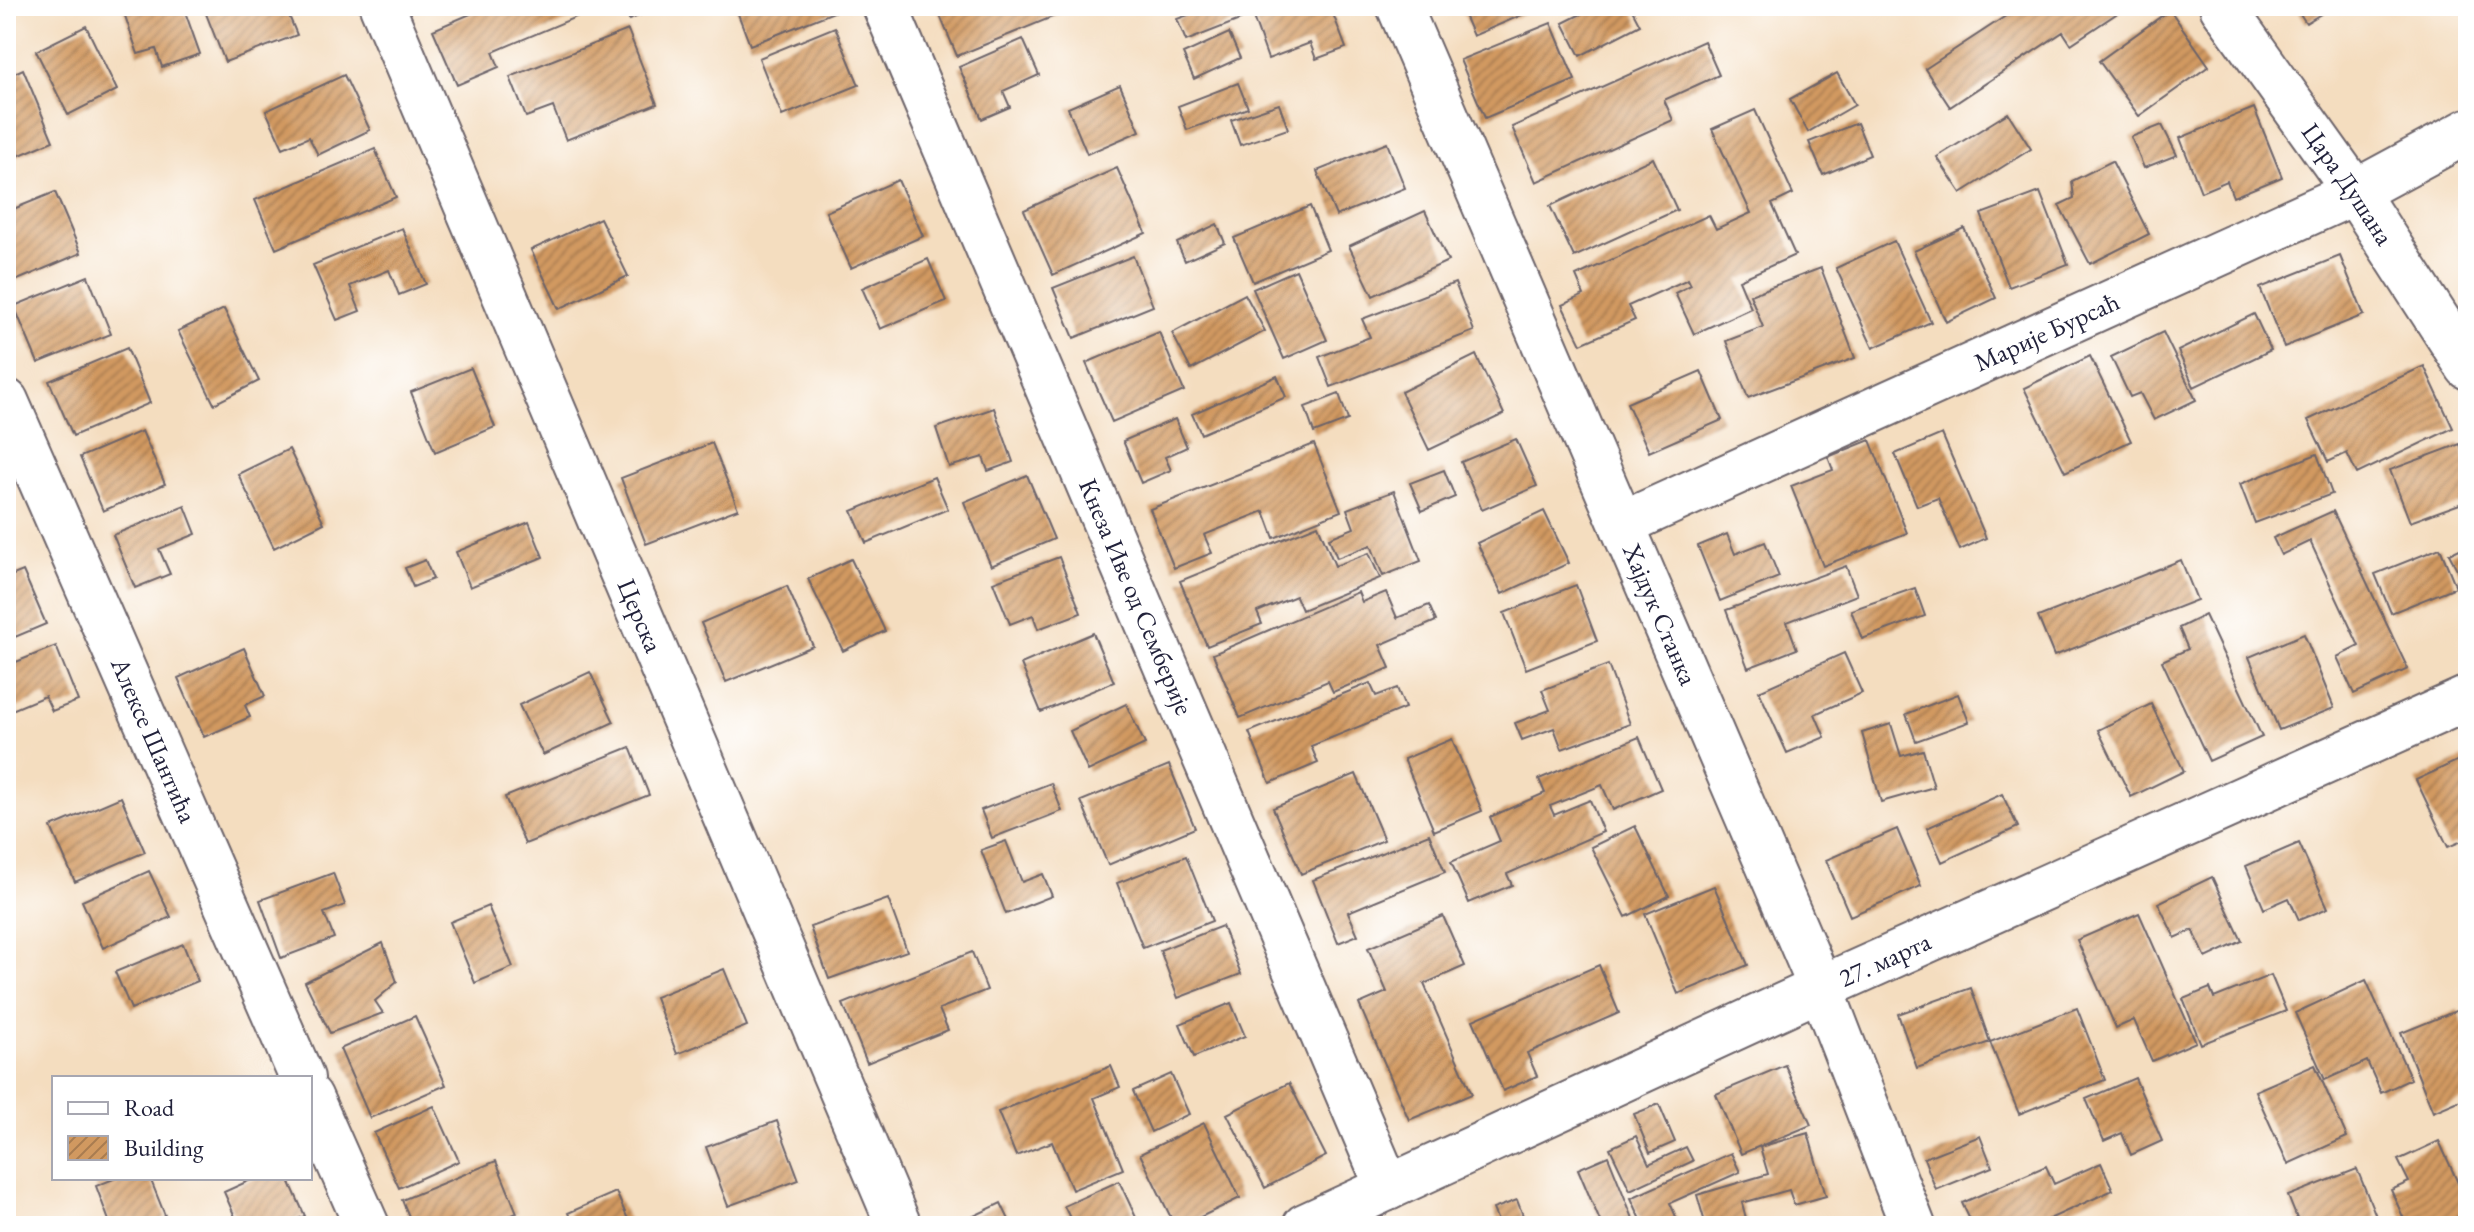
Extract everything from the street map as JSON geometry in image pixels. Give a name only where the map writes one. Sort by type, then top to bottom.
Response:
[{"type":"street","name":"Церска","points":[[382,6],[899,1226]]},
{"type":"street","name":"Кнеза Иве од Семберије","points":[[885,6],[1388,1188]]},
{"type":"street","name":"Хајдук Станка","points":[[1399,6],[1821,988],[1913,1226]]},
{"type":"street","name":"Цара Душана","points":[[2222,6],[2355,192],[2468,367]]},
{"type":"street","name":"Марије Бурсаћ","points":[[1622,524],[2355,192],[2468,131]]},
{"type":"street","name":"Алексе Шантића","points":[[6,401],[301,1076]]},
{"type":"street","name":"27. марта","points":[[1305,1226],[1821,988],[2468,698]]},
{"type":"street","points":[[312,1102],[367,1226]]},
{"type":"building","points":[[183,6],[200,54],[162,67],[156,49],[138,54],[122,7]]},
{"type":"building","points":[[203,6],[285,6],[297,35],[225,62]]},
{"type":"building","points":[[489,6],[594,6],[595,9],[493,52],[499,67],[457,85],[433,30]]},
{"type":"building","points":[[623,6],[663,6],[629,20]]},
{"type":"building","points":[[735,6],[832,6],[834,12],[750,45]]},
{"type":"building","points":[[936,6],[1059,6],[1062,13],[957,56]]},
{"type":"building","points":[[1212,6],[1241,6],[1245,18],[1186,41],[1177,19]]},
{"type":"building","points":[[1284,6],[1330,6],[1346,48],[1316,59],[1310,43],[1268,59],[1253,17]]},
{"type":"building","points":[[1460,6],[1543,6],[1473,36]]},
{"type":"building","points":[[1597,6],[1630,6],[1640,25],[1580,56],[1563,23]]},
{"type":"building","points":[[2021,6],[2128,6],[2071,44],[2063,32],[1950,107],[1925,69]]},
{"type":"building","points":[[2295,6],[2334,6],[2306,23]]},
{"type":"building","points":[[2170,10],[2209,66],[2139,116],[2099,61]]},
{"type":"building","points":[[1551,23],[1575,80],[1485,118],[1460,60]]},
{"type":"building","points":[[86,26],[117,90],[68,115],[36,51]]},
{"type":"building","points":[[835,27],[859,85],[782,116],[759,58]]},
{"type":"building","points":[[628,30],[657,104],[566,140],[553,107],[526,117],[510,77]]},
{"type":"building","points":[[1229,33],[1240,58],[1194,79],[1183,54]]},
{"type":"building","points":[[1023,39],[1039,75],[1003,91],[1010,107],[982,119],[959,67]]},
{"type":"building","points":[[1704,41],[1719,75],[1664,100],[1673,120],[1536,182],[1512,127]]},
{"type":"building","points":[[23,69],[53,141],[6,161],[6,77]]},
{"type":"building","points":[[1837,73],[1855,105],[1808,132],[1790,99]]},
{"type":"building","points":[[344,75],[370,130],[318,155],[309,137],[283,148],[266,111]]},
{"type":"building","points":[[1238,83],[1248,108],[1187,130],[1178,106]]},
{"type":"building","points":[[1120,85],[1140,131],[1087,154],[1068,108]]},
{"type":"building","points":[[1279,104],[1288,129],[1240,145],[1231,120]]},
{"type":"building","points":[[2254,108],[2282,177],[2233,197],[2227,181],[2201,192],[2180,138]]},
{"type":"building","points":[[1755,110],[1793,194],[1772,204],[1795,255],[1739,280],[1751,308],[1694,334],[1675,293],[1691,285],[1688,279],[1628,306],[1635,320],[1581,344],[1562,305],[1584,295],[1576,276],[1709,215],[1716,229],[1751,213],[1712,129]]},
{"type":"building","points":[[2008,113],[2031,149],[1961,193],[1937,157]]},
{"type":"building","points":[[1857,123],[1870,155],[1823,175],[1809,142]]},
{"type":"building","points":[[2162,125],[2177,155],[2144,168],[2131,137]]},
{"type":"building","points":[[1387,143],[1405,188],[1336,216],[1317,171]]},
{"type":"building","points":[[375,149],[396,197],[276,249],[255,200]]},
{"type":"building","points":[[1653,158],[1677,210],[1574,257],[1550,206]]},
{"type":"building","points":[[2112,161],[2149,234],[2090,264],[2059,205],[2074,198],[2072,181]]},
{"type":"building","points":[[1117,168],[1146,233],[1053,275],[1024,210]]},
{"type":"building","points":[[898,180],[923,236],[851,268],[826,212]]},
{"type":"building","points":[[55,192],[81,253],[6,285],[6,212]]},
{"type":"building","points":[[2040,192],[2068,264],[2009,287],[1981,214]]},
{"type":"building","points":[[1310,206],[1328,250],[1253,282],[1234,238]]},
{"type":"building","points":[[1425,211],[1448,261],[1373,296],[1349,246]]},
{"type":"building","points":[[600,218],[628,276],[559,309],[531,250]]},
{"type":"building","points":[[1217,224],[1225,243],[1185,261],[1177,243]]},
{"type":"building","points":[[402,228],[426,284],[399,295],[389,270],[350,286],[360,311],[337,320],[313,265]]},
{"type":"building","points":[[1964,228],[1996,298],[1946,322],[1914,251]]},
{"type":"building","points":[[1894,241],[1931,322],[1873,348],[1836,268]]},
{"type":"building","points":[[1133,256],[1153,306],[1074,338],[1053,288]]},
{"type":"building","points":[[2340,256],[2364,315],[2284,347],[2260,288]]},
{"type":"building","points":[[928,259],[946,301],[880,329],[862,288]]},
{"type":"building","points":[[1821,268],[1855,358],[1748,398],[1726,341],[1763,327],[1750,295]]},
{"type":"building","points":[[1296,270],[1327,340],[1284,359],[1253,289]]},
{"type":"building","points":[[88,276],[111,334],[38,363],[14,306]]},
{"type":"building","points":[[1455,283],[1474,331],[1331,387],[1319,357],[1370,337],[1362,319]]},
{"type":"building","points":[[1245,294],[1265,331],[1191,370],[1172,333]]},
{"type":"building","points":[[224,309],[259,381],[214,404],[178,331]]},
{"type":"building","points":[[2254,314],[2271,350],[2194,387],[2178,351]]},
{"type":"building","points":[[1159,332],[1184,391],[1112,422],[1086,363]]},
{"type":"building","points":[[2163,332],[2196,400],[2154,420],[2140,393],[2130,397],[2111,357]]},
{"type":"building","points":[[127,348],[150,403],[73,436],[49,381]]},
{"type":"building","points":[[1476,355],[1504,414],[1429,450],[1401,392]]},
{"type":"building","points":[[2090,356],[2131,441],[2065,472],[2024,388]]},
{"type":"building","points":[[2424,366],[2453,428],[2357,474],[2347,453],[2328,462],[2308,420]]},
{"type":"building","points":[[471,368],[495,427],[435,452],[411,392]]},
{"type":"building","points":[[1701,371],[1722,420],[1649,452],[1627,403]]},
{"type":"building","points":[[1277,376],[1286,397],[1201,434],[1192,414]]},
{"type":"building","points":[[1339,394],[1348,420],[1314,433],[1305,407]]},
{"type":"building","points":[[994,408],[1013,462],[988,471],[983,457],[949,467],[936,428]]},
{"type":"building","points":[[1175,419],[1187,447],[1165,457],[1171,470],[1141,483],[1123,441]]},
{"type":"building","points":[[142,431],[165,484],[103,511],[80,457]]},
{"type":"building","points":[[1942,434],[1986,538],[1960,550],[1938,498],[1917,506],[1895,454]]},
{"type":"building","points":[[1516,439],[1537,486],[1482,510],[1461,462]]},
{"type":"building","points":[[1870,440],[1907,533],[1823,566],[1791,486],[1833,470],[1828,457]]},
{"type":"building","points":[[712,443],[738,509],[646,544],[621,478]]},
{"type":"building","points":[[1314,444],[1341,511],[1274,538],[1264,511],[1204,535],[1212,553],[1174,568],[1150,509]]},
{"type":"building","points":[[2460,444],[2468,465],[2468,501],[2410,522],[2390,470]]},
{"type":"building","points":[[289,449],[324,523],[274,548],[238,474]]},
{"type":"building","points":[[2317,454],[2332,494],[2255,523],[2240,484]]},
{"type":"building","points":[[1444,470],[1455,497],[1422,511],[1410,483]]},
{"type":"building","points":[[1027,475],[1054,539],[991,566],[964,502]]},
{"type":"building","points":[[934,477],[948,509],[866,543],[852,511]]},
{"type":"building","points":[[1394,491],[1421,561],[1383,576],[1371,545],[1337,558],[1329,538],[1354,528],[1347,509]]},
{"type":"building","points":[[185,506],[196,534],[159,549],[170,574],[135,588],[113,535]]},
{"type":"building","points":[[1544,511],[1569,563],[1502,594],[1477,543]]},
{"type":"building","points":[[2333,511],[2408,669],[2354,694],[2337,657],[2359,646],[2310,541],[2281,555],[2273,538]]},
{"type":"building","points":[[529,522],[543,557],[470,587],[456,552]]},
{"type":"building","points":[[1318,525],[1335,566],[1369,553],[1380,578],[1302,610],[1296,596],[1257,612],[1262,624],[1207,646],[1180,581]]},
{"type":"building","points":[[1727,534],[1735,554],[1765,542],[1779,577],[1720,601],[1698,546]]},
{"type":"building","points":[[2468,545],[2468,590],[2449,554]]},
{"type":"building","points":[[2440,548],[2456,587],[2391,613],[2375,574]]},
{"type":"building","points":[[1059,557],[1081,613],[1038,629],[1033,615],[1010,624],[993,582]]},
{"type":"building","points":[[851,559],[885,631],[843,651],[808,579]]},
{"type":"building","points":[[425,560],[433,579],[413,587],[405,568]]},
{"type":"building","points":[[2181,560],[2197,600],[2054,656],[2038,617]]},
{"type":"building","points":[[1846,566],[1857,595],[1787,622],[1797,649],[1748,668],[1726,610]]},
{"type":"building","points":[[23,571],[46,624],[15,637],[6,622],[6,578]]},
{"type":"building","points":[[1576,585],[1597,641],[1526,669],[1504,613]]},
{"type":"building","points":[[787,586],[813,646],[726,682],[701,623]]},
{"type":"building","points":[[1915,588],[1925,616],[1862,639],[1851,610]]},
{"type":"building","points":[[1358,592],[1362,602],[1386,592],[1397,618],[1429,605],[1436,621],[1380,645],[1390,668],[1333,692],[1328,681],[1240,718],[1213,654]]},
{"type":"building","points":[[2205,615],[2262,737],[2209,761],[2162,661],[2188,649],[2179,628]]},
{"type":"building","points":[[1093,633],[1114,682],[1041,712],[1021,664]]},
{"type":"building","points":[[2304,634],[2334,708],[2279,730],[2249,657]]},
{"type":"building","points":[[56,646],[78,701],[52,711],[45,696],[7,712],[6,666]]},
{"type":"building","points":[[244,648],[265,696],[245,705],[250,717],[204,737],[178,678]]},
{"type":"building","points":[[1844,653],[1862,693],[1815,714],[1825,737],[1787,753],[1759,691]]},
{"type":"building","points":[[1608,665],[1630,724],[1562,749],[1554,728],[1522,740],[1515,723],[1550,710],[1542,690]]},
{"type":"building","points":[[590,672],[614,722],[543,755],[519,705]]},
{"type":"building","points":[[1370,683],[1376,696],[1397,688],[1405,708],[1311,746],[1318,763],[1270,783],[1249,732]]},
{"type":"building","points":[[1958,694],[1969,722],[1916,741],[1906,714]]},
{"type":"building","points":[[1126,704],[1145,744],[1088,771],[1070,731]]},
{"type":"building","points":[[2151,704],[2184,771],[2131,797],[2098,730]]},
{"type":"building","points":[[1891,724],[1901,756],[1923,750],[1934,787],[1881,802],[1862,733]]},
{"type":"building","points":[[1639,737],[1661,789],[1613,810],[1602,785],[1550,806],[1554,815],[1590,800],[1603,832],[1507,874],[1512,885],[1469,903],[1451,862],[1500,841],[1490,817],[1545,793],[1539,779]]},
{"type":"building","points":[[1452,739],[1482,811],[1434,831],[1404,759]]},
{"type":"building","points":[[630,747],[649,795],[525,844],[505,797]]},
{"type":"building","points":[[2463,758],[2468,768],[2468,854],[2462,841],[2448,847],[2416,780]]},
{"type":"building","points":[[1169,765],[1195,828],[1108,865],[1081,801]]},
{"type":"building","points":[[1356,774],[1384,840],[1301,874],[1273,808]]},
{"type":"building","points":[[1051,783],[1062,811],[992,838],[981,810]]},
{"type":"building","points":[[2002,794],[2018,827],[1942,862],[1927,828]]},
{"type":"building","points":[[121,797],[145,852],[75,882],[51,827]]},
{"type":"building","points":[[1635,826],[1669,896],[1626,917],[1591,847]]},
{"type":"building","points":[[1897,829],[1921,886],[1850,916],[1826,860]]},
{"type":"building","points":[[1429,834],[1445,872],[1348,912],[1358,935],[1338,943],[1313,880]]},
{"type":"building","points":[[1006,841],[1022,882],[1043,874],[1052,896],[1006,914],[981,850]]},
{"type":"building","points":[[2299,843],[2328,908],[2299,920],[2289,898],[2264,909],[2246,866]]},
{"type":"building","points":[[1186,856],[1212,921],[1143,948],[1117,883]]},
{"type":"building","points":[[149,871],[171,917],[103,948],[82,901]]},
{"type":"building","points":[[333,873],[345,905],[324,913],[334,938],[281,958],[260,900]]},
{"type":"building","points":[[2212,877],[2242,941],[2206,958],[2193,930],[2175,938],[2158,903]]},
{"type":"building","points":[[1714,886],[1748,965],[1678,994],[1645,914]]},
{"type":"building","points":[[888,899],[907,951],[829,979],[810,927]]},
{"type":"building","points":[[488,906],[513,967],[475,983],[450,922]]},
{"type":"building","points":[[2139,913],[2196,1042],[2152,1061],[2134,1020],[2116,1028],[2077,940]]},
{"type":"building","points":[[1443,916],[1465,966],[1424,984],[1472,1094],[1409,1120],[1359,1004],[1387,992],[1368,948]]},
{"type":"building","points":[[1222,926],[1241,974],[1178,998],[1160,950]]},
{"type":"building","points":[[383,943],[397,982],[375,1001],[383,1013],[330,1033],[305,982]]},
{"type":"building","points":[[183,944],[198,981],[131,1009],[115,972]]},
{"type":"building","points":[[972,952],[987,990],[939,1009],[948,1030],[867,1063],[843,1004]]},
{"type":"building","points":[[1599,965],[1619,1013],[1527,1053],[1537,1076],[1503,1091],[1473,1020]]},
{"type":"building","points":[[724,969],[747,1026],[677,1054],[655,997]]},
{"type":"building","points":[[2271,975],[2286,1011],[2201,1044],[2183,999],[2210,988],[2214,998]]},
{"type":"building","points":[[2366,980],[2411,1079],[2381,1093],[2367,1061],[2325,1080],[2295,1013]]},
{"type":"building","points":[[1971,988],[1990,1042],[1917,1068],[1898,1014]]},
{"type":"building","points":[[1231,1003],[1245,1036],[1194,1057],[1180,1024]]},
{"type":"building","points":[[2077,1008],[2105,1080],[2019,1114],[1990,1042]]},
{"type":"building","points":[[2458,1010],[2468,1035],[2468,1097],[2433,1112],[2401,1033]]},
{"type":"building","points":[[415,1016],[446,1085],[370,1118],[340,1049]]},
{"type":"building","points":[[1785,1065],[1811,1125],[1741,1154],[1716,1094]]},
{"type":"building","points":[[2315,1065],[2347,1137],[2288,1164],[2255,1091]]},
{"type":"building","points":[[1111,1066],[1120,1087],[1094,1098],[1123,1169],[1072,1190],[1052,1142],[1016,1156],[998,1112]]},
{"type":"building","points":[[1171,1074],[1189,1114],[1151,1132],[1133,1091]]},
{"type":"building","points":[[2135,1078],[2162,1141],[2131,1155],[2122,1133],[2104,1141],[2086,1099]]},
{"type":"building","points":[[1289,1083],[1326,1156],[1265,1188],[1227,1114]]},
{"type":"building","points":[[1659,1104],[1675,1142],[1650,1153],[1634,1114]]},
{"type":"building","points":[[434,1106],[459,1161],[399,1188],[374,1133]]},
{"type":"building","points":[[777,1121],[799,1180],[728,1206],[706,1147]]},
{"type":"building","points":[[1204,1123],[1240,1198],[1182,1226],[1175,1226],[1140,1154]]},
{"type":"building","points":[[1808,1133],[1826,1196],[1794,1205],[1789,1190],[1742,1203],[1748,1226],[1706,1226],[1697,1195],[1768,1174],[1760,1147]]},
{"type":"building","points":[[1636,1136],[1649,1164],[1686,1147],[1693,1161],[1630,1190],[1610,1148]]},
{"type":"building","points":[[1980,1136],[1992,1167],[1936,1190],[1924,1158]]},
{"type":"building","points":[[2439,1141],[2468,1205],[2468,1212],[2439,1226],[2407,1226],[2391,1190],[2409,1182],[2398,1160]]},
{"type":"building","points":[[1731,1153],[1740,1172],[1670,1203],[1680,1226],[1644,1226],[1631,1198]]},
{"type":"building","points":[[1608,1156],[1636,1226],[1602,1226],[1578,1169]]},
{"type":"building","points":[[496,1161],[517,1213],[484,1226],[413,1226],[402,1200]]},
{"type":"building","points":[[2101,1163],[2113,1190],[2034,1226],[1973,1226],[1962,1203],[2046,1166],[2054,1184]]},
{"type":"building","points":[[2357,1169],[2380,1226],[2300,1226],[2288,1196]]},
{"type":"building","points":[[111,1180],[151,1180],[166,1218],[147,1226],[111,1226],[96,1186]]},
{"type":"building","points":[[251,1180],[289,1180],[305,1216],[282,1226],[239,1226],[224,1192]]},
{"type":"building","points":[[1119,1181],[1140,1226],[1074,1226],[1064,1206]]},
{"type":"building","points":[[616,1192],[631,1226],[574,1226],[568,1213]]},
{"type":"building","points":[[1517,1200],[1527,1226],[1500,1226],[1493,1209]]},
{"type":"building","points":[[1001,1203],[1012,1226],[953,1226]]}]
